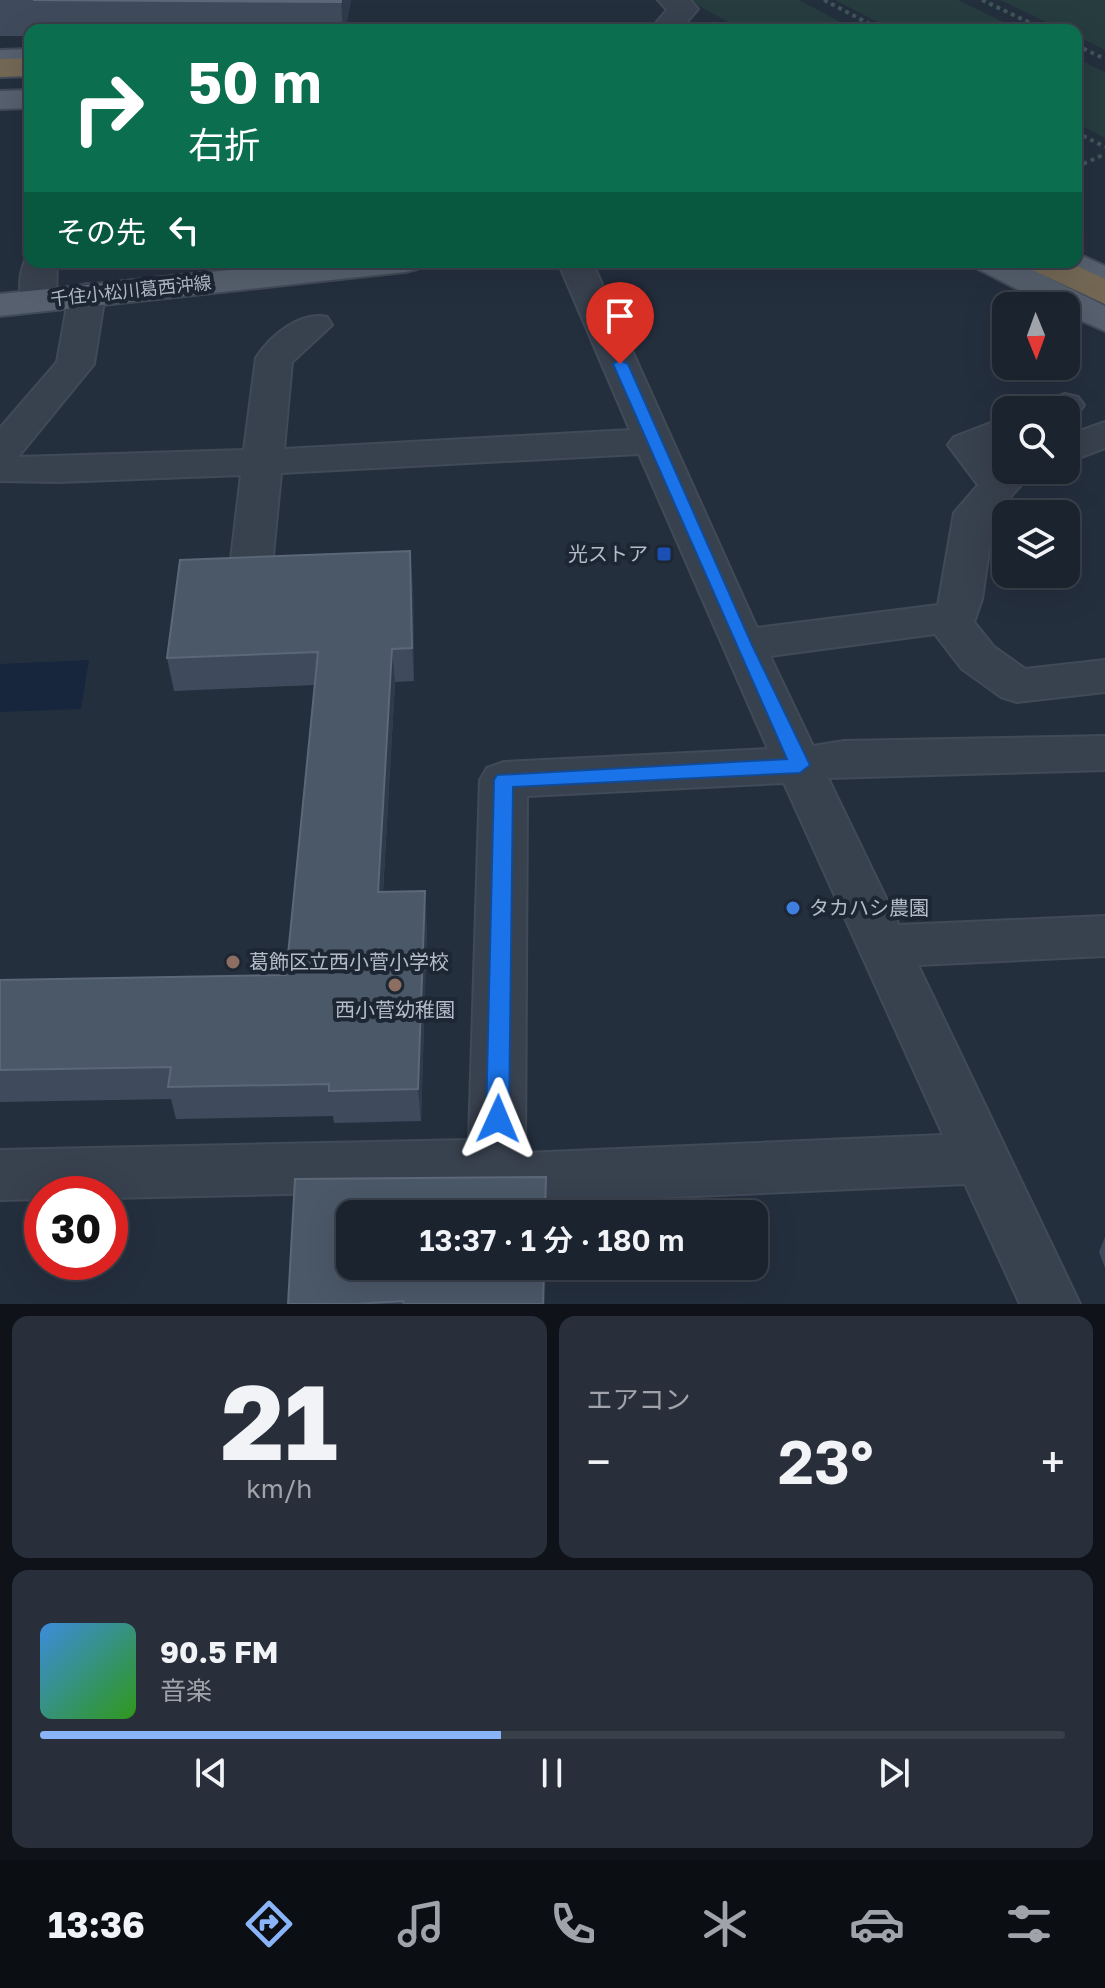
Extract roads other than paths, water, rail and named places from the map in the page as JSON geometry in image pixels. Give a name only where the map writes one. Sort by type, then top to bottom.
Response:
[{"type":"highway","points":[[0,67],[24,66]]},
{"type":"highway","points":[[1082,249],[1105,260]]},
{"type":"highway","points":[[1054,268],[1105,293]]},
{"type":"main road","points":[[0,59],[24,58]]},
{"type":"main road","points":[[0,81],[24,80]]},
{"type":"main road","points":[[0,100],[24,99]]},
{"type":"main road","name":"千住小松川葛西沖線","points":[[0,305],[340,268]]},
{"type":"main road","points":[[1002,268],[1105,320]]},
{"type":"main road","points":[[1082,268],[1105,279]]},
{"type":"street","points":[[670,24],[684,9],[672,0]]},
{"type":"street","points":[[38,300],[40,268]]},
{"type":"street","points":[[578,268],[743,645],[1050,1304]]},
{"type":"street","points":[[0,453],[75,364],[87,295]]},
{"type":"street","points":[[250,576],[274,358],[314,325]]},
{"type":"street","points":[[1080,445],[1105,434]]},
{"type":"street","points":[[992,435],[968,445],[992,462]]},
{"type":"street","points":[[0,469],[58,470],[263,462],[654,441]]},
{"type":"street","points":[[952,624],[961,599],[974,513],[1008,484]]},
{"type":"street","points":[[743,645],[936,619],[952,624],[978,658],[1017,686],[1105,676]]},
{"type":"street","points":[[496,1180],[504,780],[800,765],[844,758],[1105,753]]},
{"type":"street","points":[[882,946],[1105,936]]},
{"type":"street","points":[[0,1175],[471,1165],[496,1180],[980,1158]]},
{"type":"water","points":[[89,660],[81,709],[0,712],[0,664]]},
{"type":"place","name":"光ストア","points":[[664,554]]},
{"type":"place","name":"タカハシ農園","points":[[793,908]]},
{"type":"place","name":"葛飾区立西小菅小学校","points":[[233,962]]},
{"type":"place","name":"西小菅幼稚園","points":[[395,985]]}]
